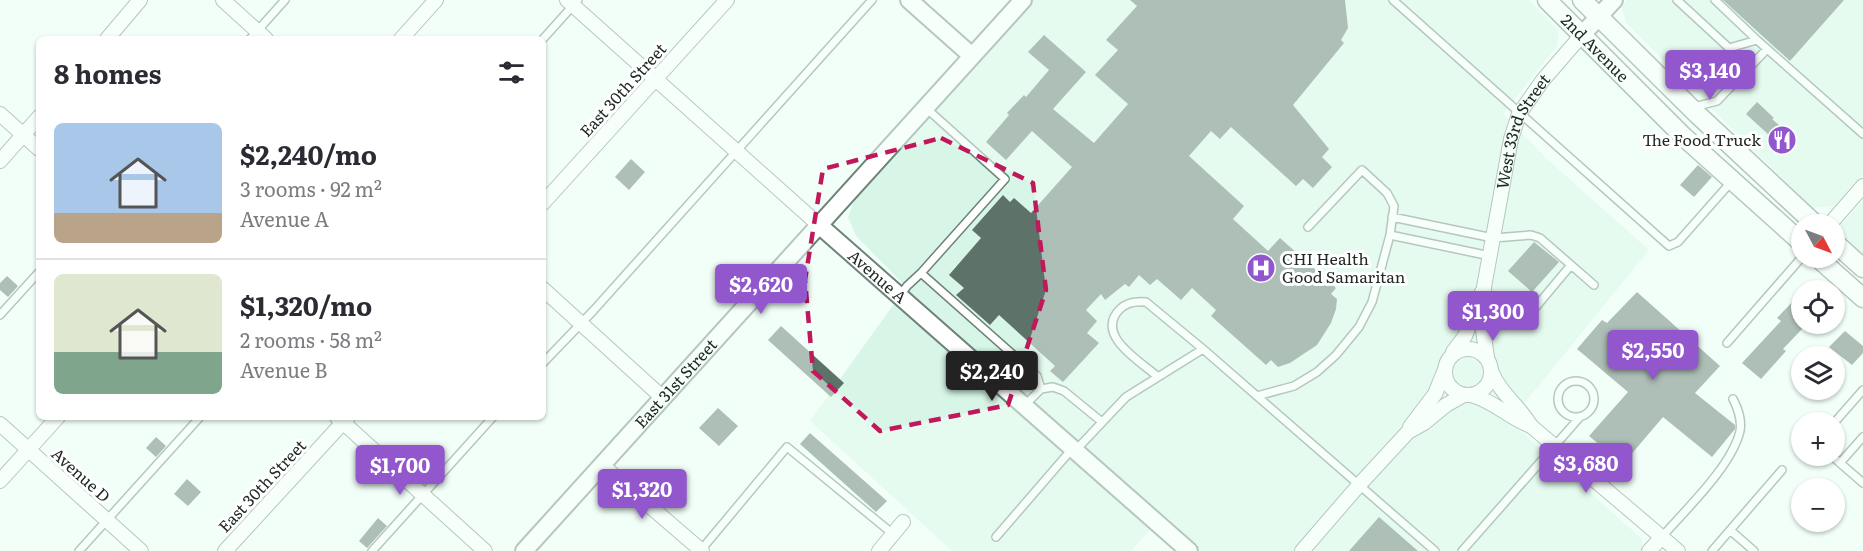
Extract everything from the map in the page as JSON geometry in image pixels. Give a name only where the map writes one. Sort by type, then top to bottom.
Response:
[{"type":"main road","name":"2nd Avenue","points":[[1547,0],[1684,137],[1791,233]]},
{"type":"main road","name":"2nd Avenue","points":[[1582,0],[1691,108],[1804,214]]},
{"type":"main road","points":[[1845,252],[1863,268]]},
{"type":"main road","points":[[1829,268],[1863,298]]},
{"type":"street","points":[[109,36],[140,0]]},
{"type":"street","points":[[223,0],[258,36]]},
{"type":"street","points":[[404,36],[436,0]]},
{"type":"street","name":"East 30th Street","points":[[546,200],[727,0]]},
{"type":"street","points":[[909,0],[972,56]]},
{"type":"street","name":"East 31st Street","points":[[525,551],[1023,0]]},
{"type":"street","name":"West 33rd Street","points":[[1489,364],[1483,330],[1484,287],[1511,139],[1519,114],[1543,80],[1614,0]]},
{"type":"street","name":"Avenue A","points":[[573,2],[655,79],[899,297],[1189,551]]},
{"type":"street","points":[[0,114],[36,146]]},
{"type":"street","points":[[0,161],[36,120]]},
{"type":"street","points":[[1839,214],[1863,186]]},
{"type":"street","name":"West 33rd Street","points":[[1452,354],[1465,336],[1484,287]]},
{"type":"street","points":[[546,292],[663,398]]},
{"type":"street","points":[[1408,432],[1412,423],[1435,394],[1446,363],[1452,354],[1460,349],[1470,348],[1479,351],[1489,364],[1500,388],[1523,412],[1531,426],[1678,551]]},
{"type":"street","points":[[1302,551],[1408,432],[1424,423],[1446,405],[1467,395],[1480,392],[1487,385],[1489,364]]},
{"type":"street","points":[[1444,372],[1446,382],[1452,390],[1491,402],[1515,420],[1531,426]]},
{"type":"street","points":[[0,481],[55,420]]},
{"type":"street","name":"East 30th Street","points":[[225,551],[341,420]]},
{"type":"street","points":[[343,420],[485,551]]},
{"type":"street","name":"Avenue D","points":[[0,424],[141,551]]},
{"type":"street","points":[[602,465],[702,550]]},
{"type":"street","points":[[879,551],[903,522]]},
{"type":"street","points":[[1649,551],[1662,537]]},
{"type":"lane","points":[[258,36],[285,0]]},
{"type":"lane","points":[[546,360],[737,152],[872,0]]},
{"type":"lane","points":[[1393,0],[1669,246],[1678,242],[1732,181]]},
{"type":"lane","points":[[1677,0],[1729,48],[1757,40]]},
{"type":"lane","points":[[1715,0],[1863,134]]},
{"type":"lane","points":[[545,36],[573,2]]},
{"type":"lane","points":[[1691,108],[1717,101],[1767,49]]},
{"type":"lane","points":[[899,297],[1005,179],[926,108]]},
{"type":"lane","points":[[1257,396],[1294,386],[1317,372],[1342,348],[1359,327],[1372,302],[1390,235],[1394,206],[1387,193],[1362,170],[1308,227]]},
{"type":"lane","points":[[1392,217],[1493,238],[1531,235],[1540,238],[1594,285]]},
{"type":"lane","points":[[1390,235],[1490,256]]},
{"type":"lane","points":[[1530,314],[1571,265]]},
{"type":"lane","points":[[1727,343],[1792,268]]},
{"type":"lane","points":[[921,273],[1037,376],[1041,389]]},
{"type":"lane","points":[[0,315],[36,275]]},
{"type":"lane","points":[[1158,377],[1122,346],[1112,331],[1110,323],[1121,308],[1130,303],[1146,302],[1435,551]]},
{"type":"lane","points":[[996,537],[1074,450],[1126,397],[1203,349]]},
{"type":"lane","points":[[1462,551],[1580,417],[1590,411],[1594,395],[1587,385],[1577,381],[1562,388],[1559,394],[1560,406],[1568,415],[1580,417]]},
{"type":"lane","points":[[1023,406],[1041,389],[1053,387],[1064,391],[1102,422]]},
{"type":"lane","points":[[1844,412],[1863,390]]},
{"type":"lane","points":[[1662,537],[1712,480],[1733,450],[1740,429],[1740,414],[1733,399]]},
{"type":"lane","points":[[79,551],[197,420]]},
{"type":"lane","points":[[372,551],[490,420]]},
{"type":"lane","points":[[1845,457],[1863,437]]},
{"type":"lane","points":[[702,550],[787,447],[892,534]]},
{"type":"lane","points":[[1843,466],[1863,483]]},
{"type":"lane","points":[[1712,551],[1782,470]]},
{"type":"lane","points":[[1730,530],[1754,551]]},
{"type":"highlighted area","points":[[941,138],[1033,183],[1046,290],[1008,405],[880,431],[813,371],[805,280],[823,169]]},
{"type":"shaded area","name":"CHI Health Good Samaritan","points":[[1030,0],[1529,0],[1559,31],[1557,46],[1503,114],[1548,160],[1649,250],[1510,421],[1642,539],[1643,551],[1202,551],[1164,515],[1131,551],[952,551],[810,421],[906,287],[856,236],[848,217],[854,202]]},
{"type":"shaded area","points":[[1627,0],[1863,0],[1863,174],[1834,206],[1812,208],[1627,24],[1621,7]]},
{"type":"shaded area","points":[[1863,201],[1863,254],[1845,238],[1845,220]]},
{"type":"building","points":[[1130,0],[1345,0],[1348,28],[1341,40],[1344,43],[1293,105],[1329,149],[1322,157],[1332,167],[1313,188],[1303,179],[1296,186],[1231,127],[1220,139],[1211,131],[1189,156],[1244,206],[1233,219],[1268,251],[1280,238],[1336,288],[1331,294],[1337,299],[1331,323],[1317,345],[1290,363],[1278,367],[1271,360],[1266,365],[1211,316],[1216,310],[1192,288],[1181,300],[1157,279],[1150,285],[1139,275],[1129,287],[1125,284],[1105,300],[1101,294],[1086,310],[1097,321],[1087,333],[1099,343],[1063,382],[1050,371],[1055,366],[999,315],[990,325],[956,295],[964,288],[949,275],[981,238],[972,230],[1003,195],[1010,202],[1014,198],[1031,213],[1072,167],[1032,131],[1006,160],[986,142],[1009,115],[1007,113],[1024,95],[1026,97],[1049,70],[1028,52],[1044,35],[1086,72],[1053,109],[1094,143],[1128,104],[1095,75],[1118,50],[1106,40],[1137,6]]},
{"type":"building","points":[[1723,0],[1844,0],[1790,61]]},
{"type":"building","points":[[1757,102],[1797,141],[1785,154],[1768,139],[1770,136],[1746,114]]},
{"type":"building","points":[[631,159],[645,172],[629,190],[615,177]]},
{"type":"building","points":[[1698,165],[1712,177],[1694,197],[1680,185]]},
{"type":"building","points":[[1534,242],[1559,262],[1532,292],[1508,271]]},
{"type":"building","points":[[7,276],[18,286],[8,297],[0,290],[0,283]]},
{"type":"building","points":[[1637,292],[1720,366],[1695,393],[1735,425],[1735,429],[1712,457],[1663,417],[1623,464],[1589,436],[1628,392],[1577,349],[1602,320],[1607,323]]},
{"type":"building","points":[[1791,303],[1791,334],[1797,334],[1783,349],[1786,351],[1761,379],[1742,363],[1781,321],[1777,318]]},
{"type":"building","points":[[781,326],[844,383],[831,397],[768,340]]},
{"type":"building","points":[[1845,331],[1863,346],[1863,353],[1852,365],[1845,360],[1845,346],[1830,346],[1842,334],[1845,334]]},
{"type":"building","points":[[718,408],[738,426],[719,446],[699,428]]},
{"type":"building","points":[[810,433],[887,501],[876,512],[800,444]]},
{"type":"building","points":[[156,437],[166,446],[156,457],[146,448]]},
{"type":"building","points":[[187,479],[201,492],[188,506],[174,494]]},
{"type":"building","points":[[1379,517],[1418,551],[1349,551]]},
{"type":"building","points":[[378,518],[387,526],[367,548],[359,541]]},
{"type":"place","name":"The Food Truck","points":[[1782,140]]},
{"type":"place","name":"CHI Health Good Samaritan","points":[[1261,268]]}]
